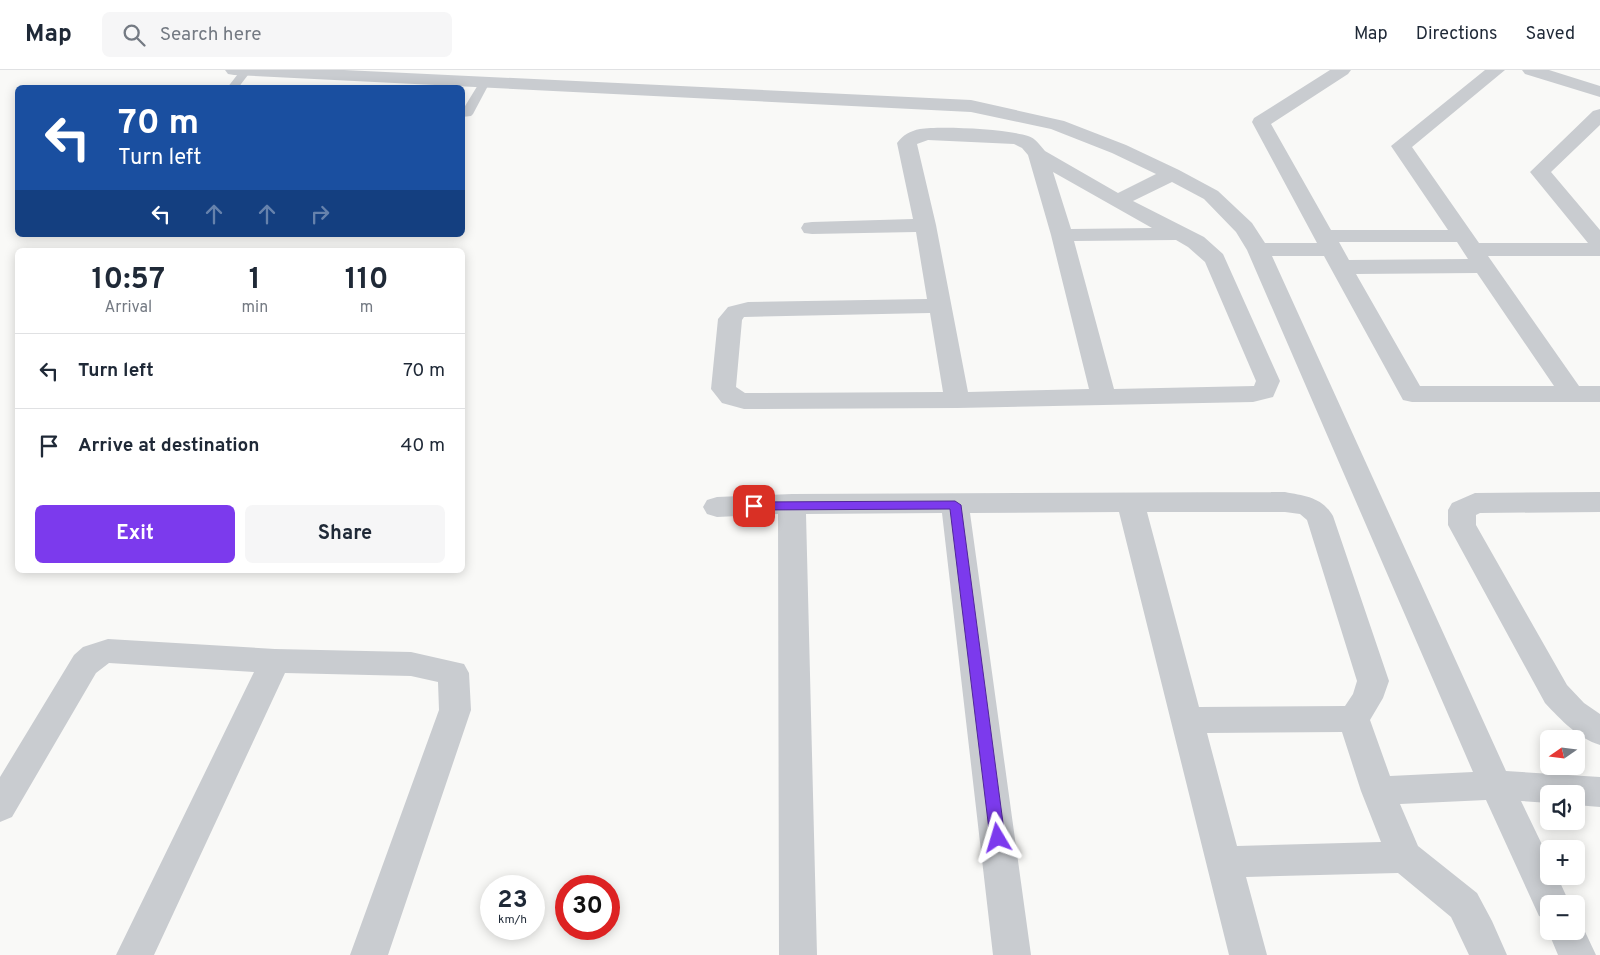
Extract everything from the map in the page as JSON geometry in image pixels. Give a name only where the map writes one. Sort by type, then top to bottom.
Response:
[{"type":"street","points":[[234,70],[971,106],[1056,125],[1119,149],[1211,195],[1244,228],[1258,250],[1496,785],[1548,895]]},
{"type":"street","points":[[1342,70],[1261,122],[1412,394],[1600,394]]},
{"type":"street","points":[[1496,70],[1401,146],[1572,394]]},
{"type":"street","points":[[1531,70],[1600,92]]},
{"type":"street","points":[[1600,115],[1540,172],[1600,243]]},
{"type":"street","points":[[957,400],[925,225],[907,143],[912,138],[922,135],[1020,139],[1031,146],[1038,155],[1062,235],[1103,396]]},
{"type":"street","points":[[939,306],[748,309],[736,312],[730,319],[723,389],[731,397],[744,401],[957,400],[1253,394],[1264,390],[1268,381],[1215,259],[1196,242],[1176,234],[1038,155]]},
{"type":"street","points":[[1117,201],[1172,174]]},
{"type":"street","points":[[812,228],[925,225]]},
{"type":"street","points":[[1062,235],[1176,234]]},
{"type":"street","points":[[1258,250],[1600,250]]},
{"type":"street","points":[[1332,251],[1472,251]]},
{"type":"street","points":[[717,507],[792,504],[955,505],[1285,502],[1308,506],[1319,516],[1373,682],[1367,698],[1354,719],[1378,792],[1405,856],[1464,905],[1488,955]]},
{"type":"street","points":[[1600,502],[1475,503],[1462,510],[1462,525],[1556,694],[1573,712],[1600,732]]},
{"type":"street","points":[[792,504],[798,955]]},
{"type":"street","points":[[1131,504],[1248,955]]},
{"type":"street","points":[[955,505],[1012,955]]},
{"type":"street","points":[[0,807],[85,664],[94,656],[108,651],[275,661],[411,664],[453,673],[455,710],[369,955]]},
{"type":"street","points":[[136,955],[275,661]]},
{"type":"street","points":[[1188,720],[1354,719]]},
{"type":"street","points":[[1378,792],[1496,785],[1600,792]]},
{"type":"street","points":[[1224,862],[1405,856]]},
{"type":"street","points":[[1570,940],[1577,955]]},
{"type":"lane","points":[[234,85],[246,71]]},
{"type":"lane","points":[[465,114],[467,114],[485,82]]},
{"type":"route","points":[[754,506],[792,504],[955,505],[998,838]]}]
